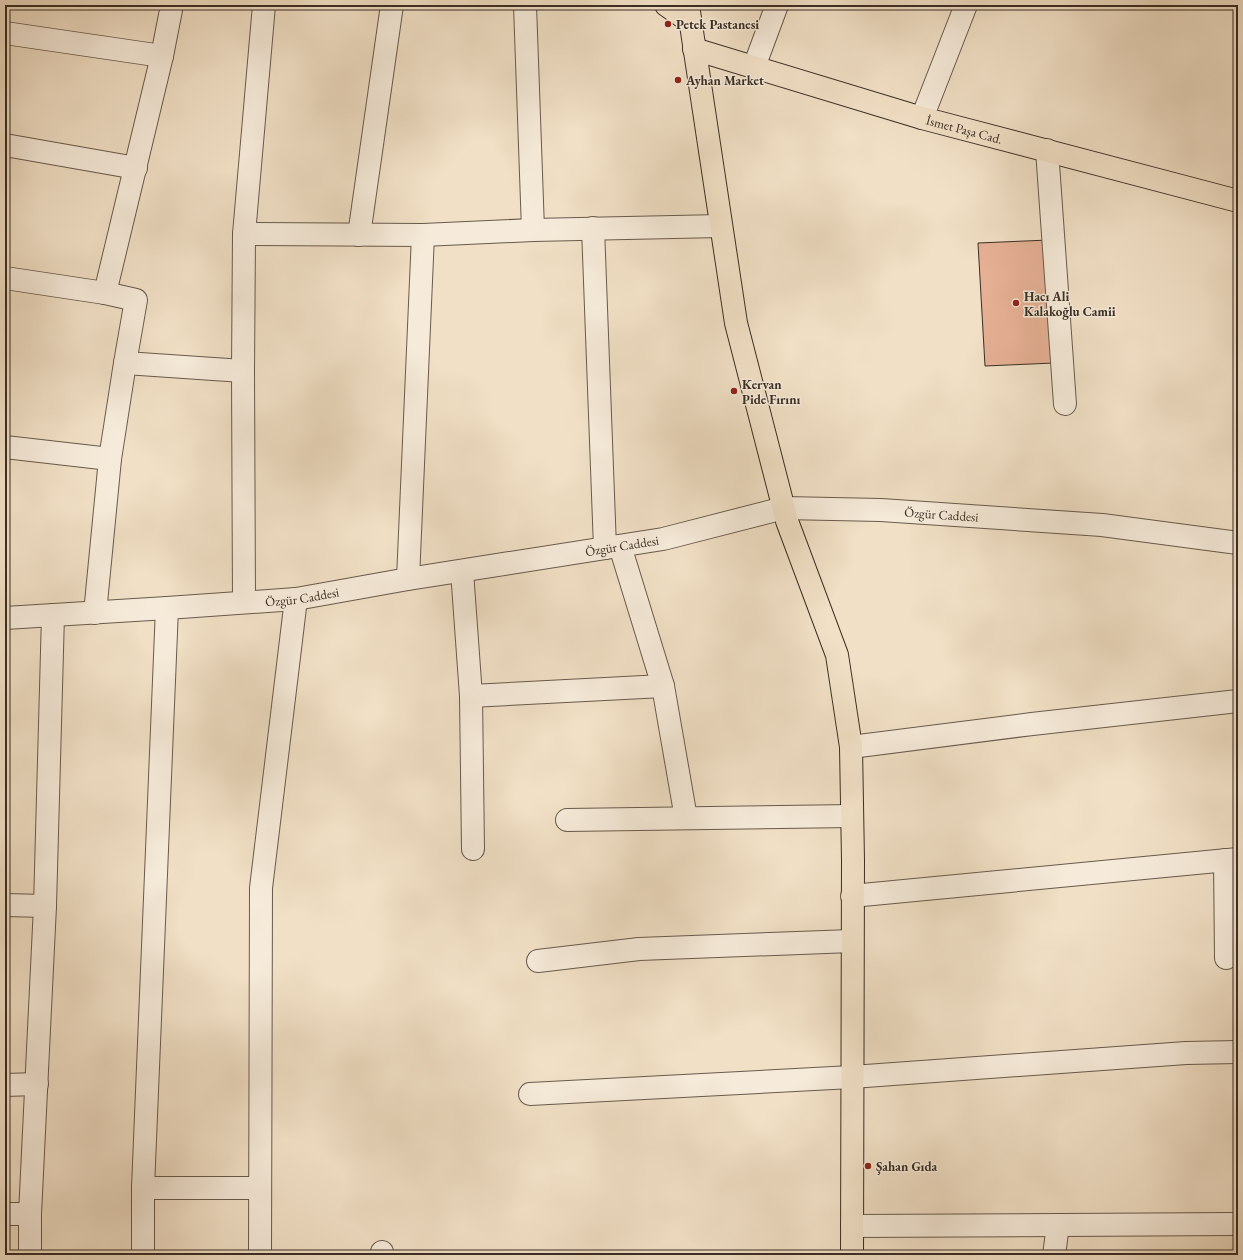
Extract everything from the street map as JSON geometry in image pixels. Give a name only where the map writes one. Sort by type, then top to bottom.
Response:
[{"type":"main road","points":[[666,5],[689,13],[736,323],[787,521],[837,655],[851,747],[852,1255]]},
{"type":"main road","name":"İsmet Paşa Cad.","points":[[694,49],[922,118],[1238,201]]},
{"type":"street","points":[[105,293],[136,168],[162,56],[172,5]]},
{"type":"street","points":[[244,602],[244,234],[264,5]]},
{"type":"street","points":[[359,235],[392,5]]},
{"type":"street","points":[[525,5],[533,230]]},
{"type":"street","points":[[754,67],[777,5]]},
{"type":"street","points":[[922,118],[966,5]]},
{"type":"street","points":[[5,32],[162,56]]},
{"type":"street","points":[[5,145],[136,168]]},
{"type":"street","points":[[1047,150],[1066,404]]},
{"type":"street","points":[[244,234],[423,235],[593,228],[721,226]]},
{"type":"street","points":[[593,228],[612,547],[663,686],[686,818]]},
{"type":"street","points":[[408,579],[423,235]]},
{"type":"street","points":[[5,278],[105,293],[136,300],[110,459],[95,613]]},
{"type":"street","points":[[125,363],[243,371]]},
{"type":"street","points":[[5,447],[110,459]]},
{"type":"street","name":"Özgür Caddesi","points":[[5,618],[296,599],[408,579],[664,539],[784,508],[881,510],[1094,525],[1238,543]]},
{"type":"street","points":[[462,571],[471,696],[473,849]]},
{"type":"street","points":[[260,1255],[261,888],[296,599]]},
{"type":"street","points":[[143,1255],[143,1188],[167,608]]},
{"type":"street","points":[[30,1255],[30,1214],[45,906],[53,615]]},
{"type":"street","points":[[471,696],[663,686]]},
{"type":"street","points":[[851,747],[1032,724],[1238,701]]},
{"type":"street","points":[[567,820],[852,816]]},
{"type":"street","points":[[852,896],[1231,859],[1226,958]]},
{"type":"street","points":[[5,905],[45,906]]},
{"type":"street","points":[[538,961],[640,949],[852,941]]},
{"type":"street","points":[[530,1094],[852,1077],[1186,1053],[1238,1052]]},
{"type":"street","points":[[5,1085],[37,1084]]},
{"type":"street","points":[[143,1188],[260,1188]]},
{"type":"street","points":[[5,1214],[30,1214]]},
{"type":"street","points":[[852,1226],[1238,1224]]},
{"type":"street","points":[[1054,1255],[1058,1225]]},
{"type":"building","name":"Hacı Ali Kalakoğlu Camii","points":[[1049,240],[1054,363],[985,366],[978,243]]},
{"type":"place","name":"Petek Pastanesi","points":[[668,24]]},
{"type":"place","name":"Ayhan Market","points":[[678,80]]},
{"type":"place","name":"Hacı Ali Kalakoğlu Camii","points":[[1016,303]]},
{"type":"place","name":"Kervan Pide Fırını","points":[[734,391]]},
{"type":"place","name":"Şahan Gıda","points":[[868,1166]]}]
